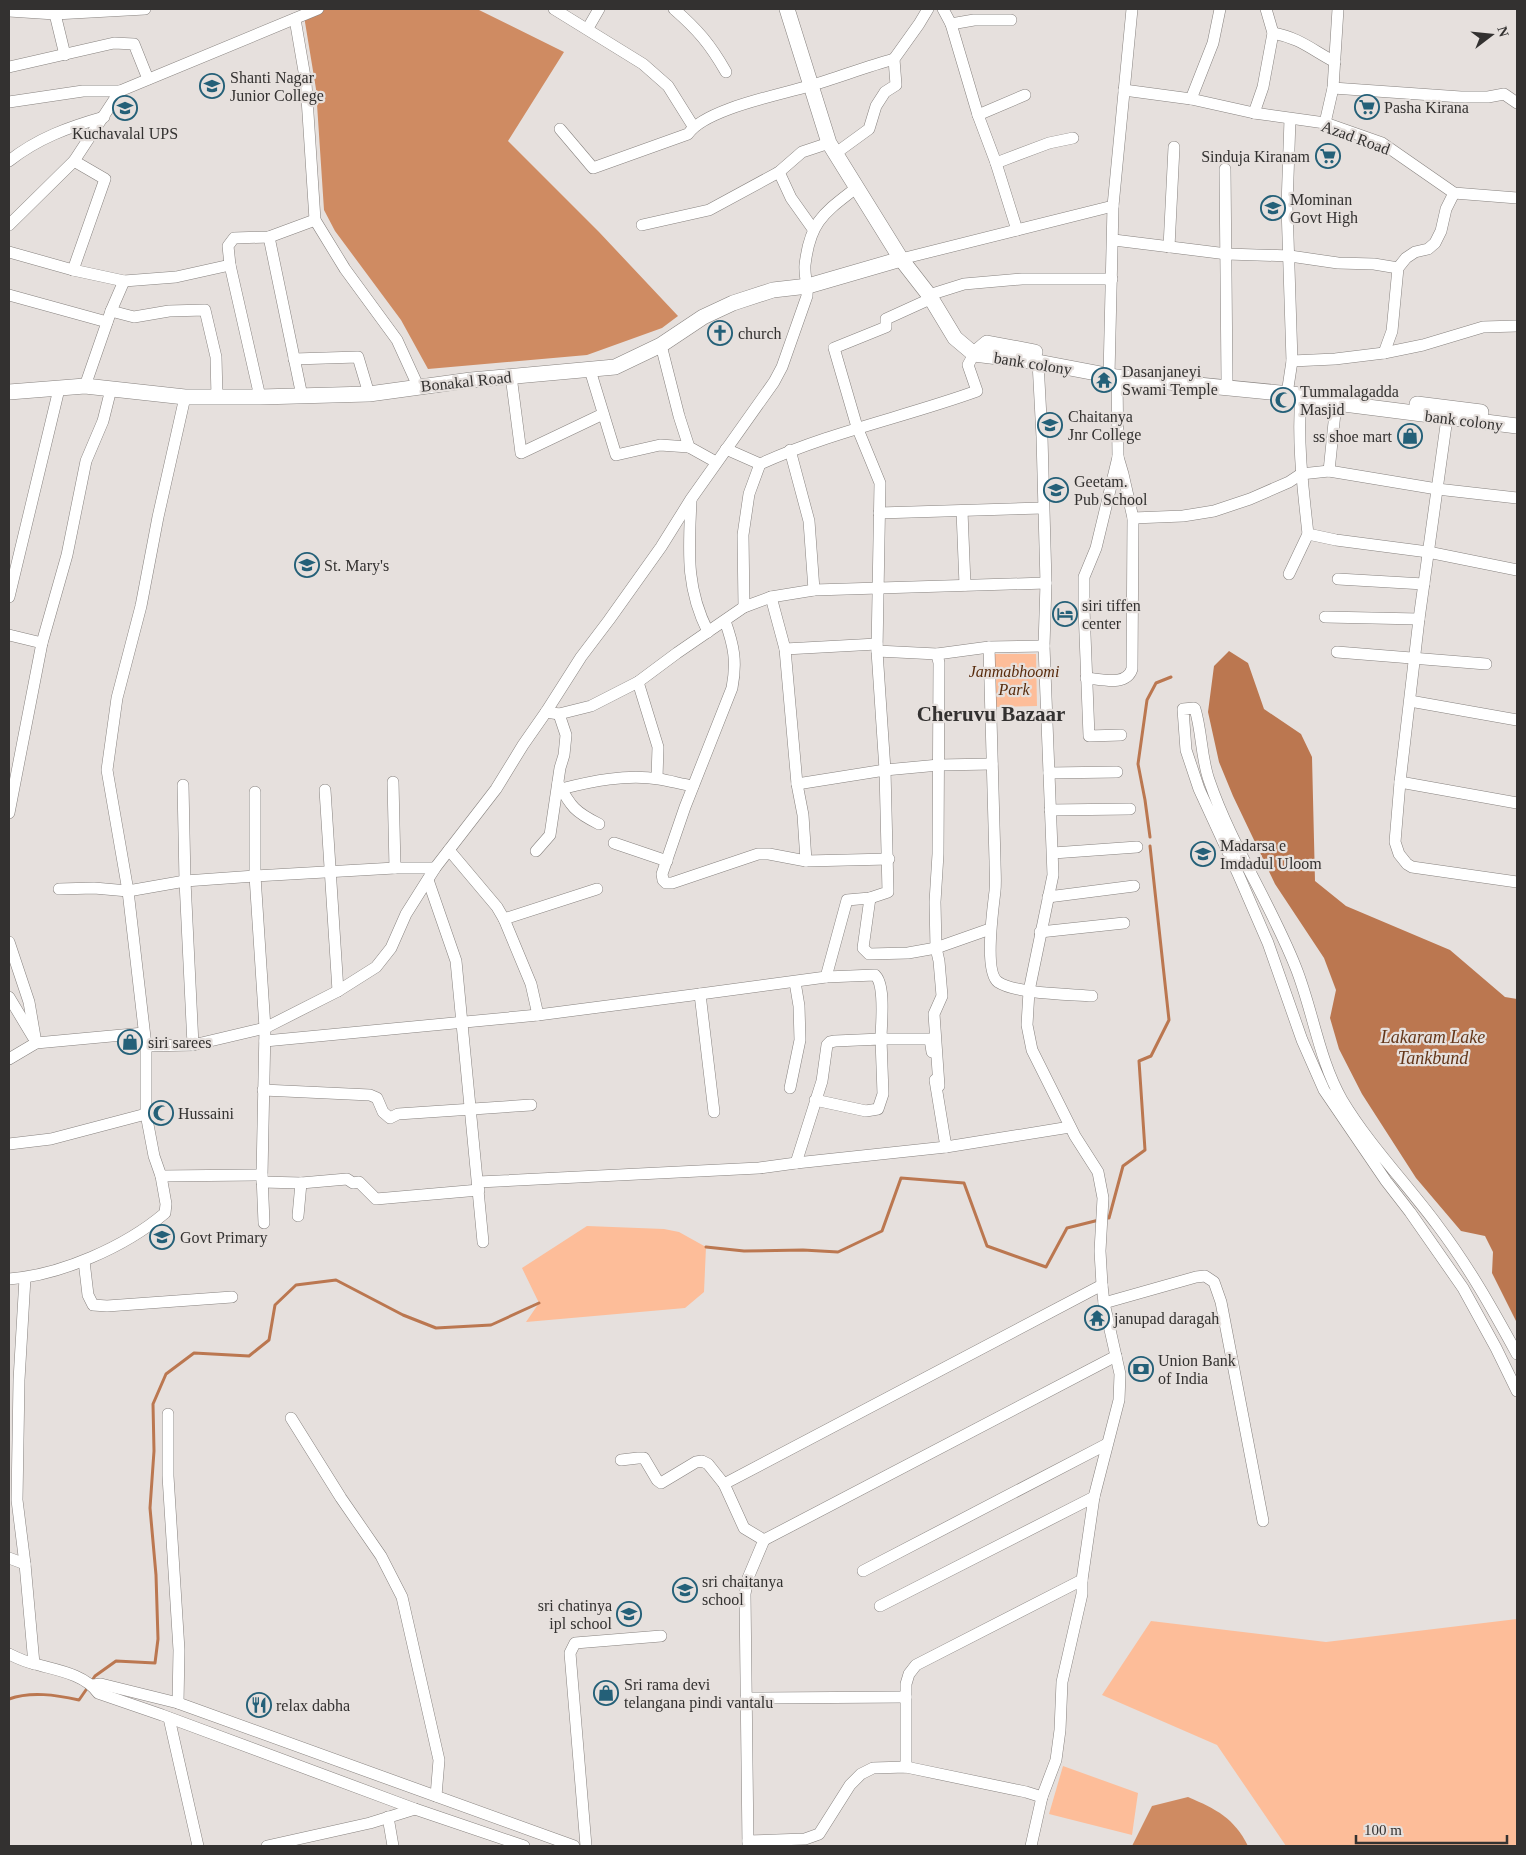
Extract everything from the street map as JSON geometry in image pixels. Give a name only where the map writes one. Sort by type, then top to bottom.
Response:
[{"type":"main road","name":"bank colony","points":[[787,9],[810,85],[833,148],[901,259],[930,297],[955,338],[974,354],[1112,373],[1292,392],[1336,403],[1517,426]]},
{"type":"main road","name":"Bonakal Road","points":[[9,392],[86,386],[185,397],[260,398],[369,394],[418,386],[615,367],[662,345],[703,317],[733,303],[773,290],[808,286],[901,259]]},
{"type":"main road","points":[[974,354],[988,343],[1112,373],[1227,380],[1292,392],[1468,410],[1517,418]]},
{"type":"street","points":[[9,11],[55,14],[145,9]]},
{"type":"street","points":[[9,102],[83,91],[120,91],[318,9]]},
{"type":"street","points":[[554,9],[588,28],[643,64],[668,86],[693,126]]},
{"type":"street","points":[[588,28],[598,9]]},
{"type":"street","points":[[674,9],[697,29],[712,48],[726,72]]},
{"type":"street","points":[[560,129],[593,168],[688,134],[693,126],[733,107],[894,58],[928,9]]},
{"type":"street","points":[[943,9],[951,24],[978,115],[996,163],[1017,230]]},
{"type":"street","points":[[1086,678],[1122,681],[1130,675],[1132,669],[1133,518],[1124,474],[1118,457],[1112,373],[1112,279],[1113,206],[1132,9]]},
{"type":"street","points":[[1191,99],[1213,43],[1220,9]]},
{"type":"street","points":[[1254,113],[1263,87],[1273,33],[1266,9]]},
{"type":"street","points":[[1325,123],[1334,88],[1338,9]]},
{"type":"street","points":[[55,14],[66,55]]},
{"type":"street","points":[[295,19],[306,83],[315,220],[345,269],[397,340],[418,386]]},
{"type":"street","points":[[951,24],[974,20],[1011,20]]},
{"type":"street","points":[[1273,33],[1289,36],[1304,42],[1314,51],[1335,62]]},
{"type":"street","points":[[9,67],[114,43],[134,44],[148,79]]},
{"type":"street","points":[[642,225],[709,210],[779,172],[802,152],[833,148],[869,129],[876,106],[885,92],[896,85],[894,58]]},
{"type":"street","points":[[1334,88],[1461,97],[1488,97],[1504,94],[1517,103]]},
{"type":"street","name":"Azad Road","points":[[1124,90],[1191,99],[1254,113],[1325,123],[1382,143],[1454,193]]},
{"type":"street","points":[[9,225],[74,162],[120,91]]},
{"type":"street","points":[[978,115],[1025,95]]},
{"type":"street","points":[[9,161],[26,147],[50,134],[104,117]]},
{"type":"street","points":[[1289,574],[1308,534],[1301,474],[1299,421],[1292,392],[1290,256],[1287,206],[1290,119]]},
{"type":"street","points":[[996,163],[1049,143],[1073,138]]},
{"type":"street","points":[[1169,247],[1174,147]]},
{"type":"street","points":[[73,270],[105,179],[74,162]]},
{"type":"street","points":[[1225,169],[1227,380]]},
{"type":"street","points":[[779,172],[791,198],[813,229]]},
{"type":"street","points":[[146,1046],[193,1045],[265,1028],[338,992],[376,968],[391,948],[406,914],[435,868],[496,789],[581,657],[661,547],[691,498],[774,382],[782,367],[807,296],[808,286],[805,267],[813,229],[826,211],[856,188]]},
{"type":"street","points":[[1384,353],[1392,331],[1398,268],[1406,258],[1415,252],[1428,249],[1435,243],[1442,231],[1446,209],[1454,193],[1517,198]]},
{"type":"street","points":[[901,259],[1113,206]]},
{"type":"street","points":[[260,398],[230,265],[228,246],[234,238],[269,237],[315,220]]},
{"type":"street","points":[[269,237],[302,396]]},
{"type":"street","points":[[1114,240],[1227,254],[1290,256],[1338,263],[1374,264],[1398,268]]},
{"type":"street","points":[[9,252],[73,270],[124,281],[176,277],[230,265]]},
{"type":"street","points":[[826,977],[847,900],[870,898],[888,892],[885,770],[877,647],[880,483],[857,427],[834,348],[886,327],[886,319],[930,297],[964,284],[1022,279],[1112,279]]},
{"type":"street","points":[[86,386],[110,311],[124,281]]},
{"type":"street","points":[[9,295],[107,322]]},
{"type":"street","points":[[110,311],[134,317],[169,311],[205,310],[216,356],[217,397]]},
{"type":"street","points":[[1292,361],[1335,359],[1384,353],[1422,345],[1483,327],[1517,326]]},
{"type":"street","points":[[662,345],[679,416],[689,446]]},
{"type":"street","points":[[744,607],[743,536],[749,494],[760,464],[790,450],[857,427],[932,407],[977,390],[968,365],[974,354]]},
{"type":"street","points":[[294,359],[358,357],[369,394]]},
{"type":"street","points":[[1031,1846],[1042,1797],[1056,1760],[1060,1730],[1062,1682],[1082,1594],[1082,1580],[1094,1497],[1119,1400],[1120,1374],[1104,1303],[1102,1285],[1100,1251],[1102,1198],[1098,1172],[1070,1127],[1032,1050],[1027,1025],[1029,990],[1053,875],[1044,646],[1046,583],[1038,362]]},
{"type":"street","points":[[590,370],[616,455],[660,445],[689,446],[716,462]]},
{"type":"street","points":[[511,376],[521,453],[603,414]]},
{"type":"street","points":[[9,597],[59,389]]},
{"type":"street","points":[[9,813],[42,643],[67,555],[86,461],[103,421],[111,389]]},
{"type":"street","points":[[9,1279],[25,1278],[84,1261],[126,1240],[165,1213],[166,1204],[161,1176],[154,1156],[146,1114],[146,1046],[128,891],[107,770],[116,698],[141,606],[185,397]]},
{"type":"street","points":[[1329,471],[1336,403]]},
{"type":"street","points":[[1447,418],[1414,658],[1395,842],[1399,854],[1412,867],[1517,882]]},
{"type":"street","points":[[726,449],[760,464]]},
{"type":"street","points":[[790,450],[809,521],[814,590]]},
{"type":"street","points":[[1118,457],[1100,534],[1084,577],[1089,736],[1122,735]]},
{"type":"street","points":[[1133,518],[1183,516],[1214,511],[1250,499],[1289,482],[1301,474],[1329,471],[1437,489],[1517,498]]},
{"type":"street","points":[[691,498],[690,580],[698,612],[708,632]]},
{"type":"street","points":[[879,513],[1043,508]]},
{"type":"street","points":[[962,511],[965,585]]},
{"type":"street","points":[[1308,534],[1428,552],[1517,570]]},
{"type":"street","points":[[1338,579],[1424,584]]},
{"type":"street","points":[[546,712],[559,714],[590,706],[638,682],[744,607],[771,597],[814,590],[1046,583]]},
{"type":"street","points":[[771,597],[785,648],[797,784],[803,815],[806,862]]},
{"type":"street","points":[[1325,617],[1419,619]]},
{"type":"street","points":[[725,622],[735,656],[732,688],[693,786],[667,861],[662,878],[664,882],[669,884],[758,854],[769,854],[806,862],[888,859]]},
{"type":"street","points":[[9,636],[42,643]]},
{"type":"street","points":[[785,648],[877,647],[937,654],[989,647],[1044,646]]},
{"type":"street","points":[[989,647],[995,861],[995,891],[990,929],[992,973],[996,981],[1009,987],[1092,996]]},
{"type":"street","points":[[1337,652],[1486,664]]},
{"type":"street","points":[[937,654],[939,662],[939,765],[938,854],[935,902],[936,948],[942,996],[934,1014],[939,1086]]},
{"type":"street","points":[[638,682],[658,747],[657,778]]},
{"type":"street","points":[[1410,701],[1517,720]]},
{"type":"street","points":[[1517,1354],[1464,1261],[1437,1224],[1394,1172],[1342,1099],[1329,1070],[1296,968],[1226,821],[1209,779],[1200,742],[1195,709],[1183,709],[1186,750],[1199,789],[1268,943],[1302,1040],[1324,1090],[1381,1174],[1463,1288],[1517,1391]]},
{"type":"street","points":[[536,851],[550,835],[559,786],[566,735],[559,714]]},
{"type":"street","points":[[797,784],[885,770],[939,765],[992,764]]},
{"type":"street","points":[[1049,773],[1117,772]]},
{"type":"street","points":[[559,786],[617,778],[657,778],[693,786]]},
{"type":"street","points":[[394,782],[395,868]]},
{"type":"street","points":[[1400,782],[1517,803]]},
{"type":"street","points":[[183,785],[185,881],[193,1045]]},
{"type":"street","points":[[559,786],[575,811],[600,824]]},
{"type":"street","points":[[325,790],[338,992]]},
{"type":"street","points":[[255,792],[255,876],[265,1028],[262,1178],[264,1223]]},
{"type":"street","points":[[1050,810],[1130,809]]},
{"type":"street","points":[[614,843],[667,861]]},
{"type":"street","points":[[1053,853],[1137,847]]},
{"type":"street","points":[[449,850],[497,907],[531,984],[538,1015]]},
{"type":"street","points":[[59,889],[94,888],[128,891],[185,881],[395,868],[435,868]]},
{"type":"street","points":[[428,880],[456,961],[483,1242]]},
{"type":"street","points":[[1048,897],[1134,886]]},
{"type":"street","points":[[504,920],[597,889]]},
{"type":"street","points":[[870,898],[863,948],[869,954],[908,953],[936,948],[990,929]]},
{"type":"street","points":[[1040,932],[1124,923]]},
{"type":"street","points":[[9,942],[29,1002],[36,1043]]},
{"type":"street","points":[[265,1041],[463,1024],[826,977],[875,974],[879,978],[881,996],[883,1094],[878,1109],[866,1111],[815,1100]]},
{"type":"street","points":[[790,1088],[800,1040],[795,982]]},
{"type":"street","points":[[700,994],[714,1112]]},
{"type":"street","points":[[9,997],[36,1043]]},
{"type":"street","points":[[9,1059],[36,1043],[144,1032]]},
{"type":"street","points":[[796,1163],[822,1081],[826,1050],[830,1042],[912,1038],[930,1039],[937,1098],[946,1147]]},
{"type":"street","points":[[263,1090],[340,1092],[370,1095],[376,1098],[383,1112],[390,1118],[398,1114],[531,1105]]},
{"type":"street","points":[[9,1144],[51,1139],[146,1114]]},
{"type":"street","points":[[161,1176],[262,1178],[301,1183],[347,1179],[353,1183],[359,1182],[376,1199],[479,1186],[759,1168],[946,1147],[1070,1127]]},
{"type":"street","points":[[298,1216],[301,1183]]},
{"type":"street","points":[[84,1261],[88,1295],[93,1305],[107,1306],[232,1298]]},
{"type":"street","points":[[1104,1303],[1196,1277],[1205,1276],[1214,1282],[1221,1302],[1263,1521]]},
{"type":"street","points":[[25,1278],[14,1382],[17,1500],[34,1664]]},
{"type":"street","points":[[724,1484],[1102,1285]]},
{"type":"street","points":[[1042,1797],[906,1767],[873,1768],[861,1774],[850,1785],[819,1834],[805,1838],[748,1844],[745,1594],[748,1578],[764,1540],[1116,1356]]},
{"type":"street","points":[[168,1414],[168,1476],[179,1650],[178,1703]]},
{"type":"street","points":[[291,1418],[341,1498],[381,1556],[402,1597],[438,1760],[436,1796]]},
{"type":"street","points":[[863,1571],[1107,1444]]},
{"type":"street","points":[[621,1460],[644,1458],[657,1480],[661,1483],[696,1462],[702,1461],[708,1464],[724,1484],[744,1528],[764,1540]]},
{"type":"street","points":[[880,1606],[1094,1497]]},
{"type":"street","points":[[9,1558],[25,1564]]},
{"type":"street","points":[[906,1767],[906,1684],[909,1674],[916,1665],[1082,1580]]},
{"type":"street","points":[[586,1846],[570,1653],[575,1642],[661,1636]]},
{"type":"street","points":[[9,1654],[34,1664],[51,1667],[93,1685],[101,1684],[178,1703],[574,1846]]},
{"type":"street","points":[[93,1685],[98,1693],[524,1846]]},
{"type":"street","points":[[746,1698],[906,1697]]},
{"type":"street","points":[[169,1718],[198,1846]]},
{"type":"street","points":[[267,1846],[370,1823],[415,1808]]},
{"type":"street","points":[[388,1817],[392,1846]]},
{"type":"green space","name":"Janmabhoomi Park","points":[[991,654],[1036,654],[1037,706],[992,707]]},
{"type":"green space","points":[[587,1226],[664,1229],[679,1232],[706,1247],[704,1292],[685,1308],[526,1322],[539,1303],[522,1268]]},
{"type":"green space","points":[[1517,1619],[1517,1846],[1286,1846],[1217,1745],[1102,1695],[1151,1621],[1326,1642]]},
{"type":"green space","points":[[1063,1766],[1138,1793],[1132,1835],[1049,1814]]},
{"type":"shaded area","points":[[320,9],[477,9],[564,52],[508,141],[599,232],[678,316],[662,328],[587,355],[428,369],[401,320],[335,231],[324,210],[316,89],[304,16]]},
{"type":"shaded area","points":[[1188,1797],[1216,1810],[1230,1821],[1243,1836],[1248,1846],[1132,1846],[1152,1806]]},
{"type":"water","name":"Lakaram Lake Tankbund","points":[[1229,651],[1248,663],[1264,709],[1301,734],[1312,757],[1315,881],[1346,906],[1450,950],[1505,997],[1517,999],[1517,1323],[1492,1273],[1493,1252],[1485,1236],[1461,1231],[1416,1178],[1362,1094],[1339,1049],[1330,1018],[1336,990],[1324,958],[1275,884],[1219,762],[1208,712],[1214,666]]},
{"type":"waterway","points":[[1150,837],[1138,764],[1147,700],[1156,683],[1171,677]]},
{"type":"waterway","points":[[1105,1218],[1109,1218],[1123,1166],[1145,1150],[1139,1061],[1151,1056],[1169,1020],[1150,846]]},
{"type":"waterway","points":[[706,1247],[744,1251],[803,1250],[838,1252],[882,1231],[901,1178],[964,1183],[987,1246],[1046,1267],[1067,1228],[1099,1220]]},
{"type":"waterway","points":[[91,1682],[95,1676],[116,1661],[155,1663],[158,1639],[156,1575],[150,1508],[154,1451],[153,1404],[166,1374],[194,1353],[249,1356],[269,1340],[275,1305],[296,1285],[336,1280],[403,1315],[436,1328],[491,1325],[539,1303]]},
{"type":"waterway","points":[[9,1699],[35,1694],[79,1700],[88,1687]]},
{"type":"place","name":"Shanti Nagar Junior College","points":[[212,86]]},
{"type":"place","name":"Pasha Kirana","points":[[1367,107]]},
{"type":"place","name":"Kuchavalal UPS","points":[[125,108]]},
{"type":"place","name":"Sinduja Kiranam","points":[[1328,156]]},
{"type":"place","name":"Mominan Govt High","points":[[1273,208]]},
{"type":"place","name":"church","points":[[720,333]]},
{"type":"place","name":"Dasanjaneyi Swami Temple","points":[[1104,380]]},
{"type":"place","name":"Tummalagadda Masjid","points":[[1283,400]]},
{"type":"place","name":"Chaitanya Jnr College","points":[[1050,425]]},
{"type":"place","name":"ss shoe mart","points":[[1410,436]]},
{"type":"place","name":"Geetam. Pub School","points":[[1056,490]]},
{"type":"place","name":"St. Mary's","points":[[307,565]]},
{"type":"place","name":"siri tiffen center","points":[[1065,614]]},
{"type":"place","name":"Madarsa e Imdadul Uloom","points":[[1203,854]]},
{"type":"place","name":"siri sarees","points":[[130,1042]]},
{"type":"place","name":"Hussaini","points":[[161,1113]]},
{"type":"place","name":"Govt Primary","points":[[162,1237]]},
{"type":"place","name":"janupad daragah","points":[[1097,1318]]},
{"type":"place","name":"Union Bank of India","points":[[1141,1369]]},
{"type":"place","name":"sri chaitanya school","points":[[685,1590]]},
{"type":"place","name":"sri chatinya ipl school","points":[[629,1614]]},
{"type":"place","name":"Sri rama devi telangana pindi vantalu","points":[[606,1693]]},
{"type":"place","name":"relax dabha","points":[[259,1705]]},
{"type":"district","name":"Cheruvu Bazaar","points":[[991,714]]}]
